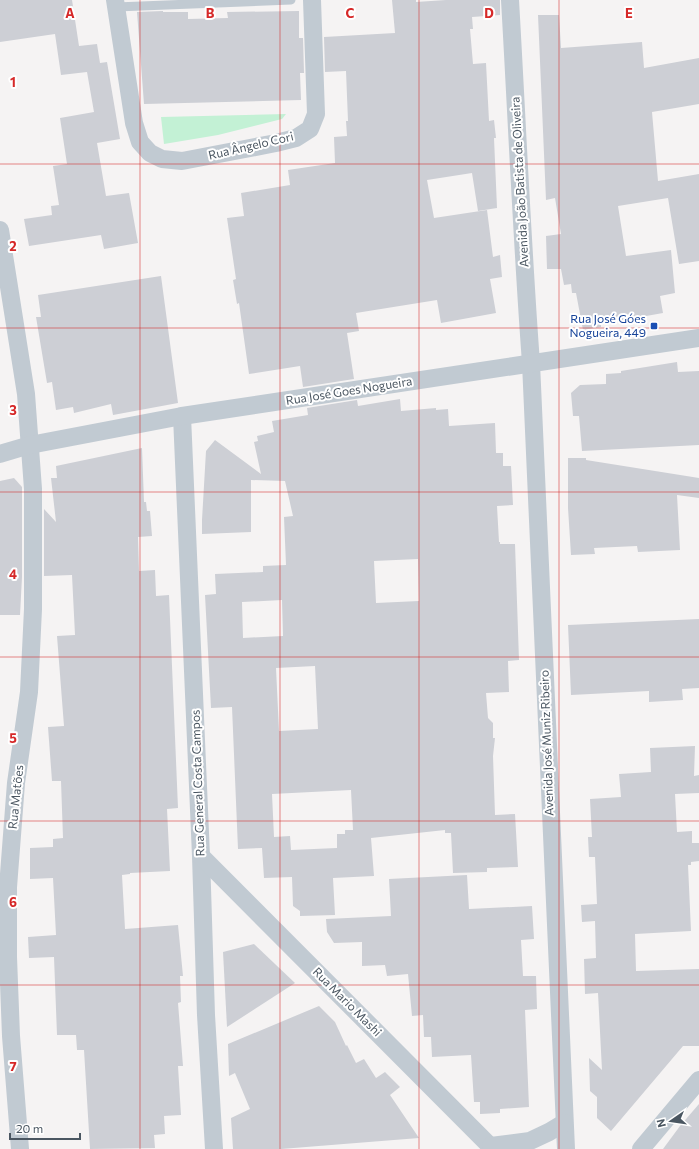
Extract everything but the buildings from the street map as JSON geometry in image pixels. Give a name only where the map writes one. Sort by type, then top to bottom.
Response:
[{"type":"street","name":"Rua Ângelo Cori","points":[[116,4],[134,123],[140,142],[150,153],[162,159],[182,161],[296,138],[310,129],[316,114],[312,0]]},
{"type":"street","name":"Avenida João Batista de Oliveira","points":[[510,0],[522,243],[531,363]]},
{"type":"street","name":"Rua Matões","points":[[0,230],[26,394],[33,496],[33,624],[29,692],[16,783],[8,887],[8,972],[11,1036],[20,1149]]},
{"type":"street","name":"Rua José Goes Nogueira","points":[[0,454],[30,445],[182,416],[699,338]]},
{"type":"street","name":"Avenida José Muniz Ribeiro","points":[[531,363],[565,1137]]},
{"type":"street","name":"Rua General Costa Campos","points":[[182,416],[201,856],[206,1015],[214,1149]]},
{"type":"street","name":"Rua Mario Mashi","points":[[201,856],[492,1147]]},
{"type":"street","points":[[641,1149],[699,1080]]},
{"type":"street","points":[[492,1147],[530,1141],[549,1132],[565,1137],[582,1149]]},
{"type":"lane","points":[[116,4],[291,0]]},
{"type":"green space","points":[[286,114],[282,119],[218,135],[164,144],[161,117]]},
{"type":"place","name":"Rua José Góes Nogueira, 449","points":[[654,326]]}]
